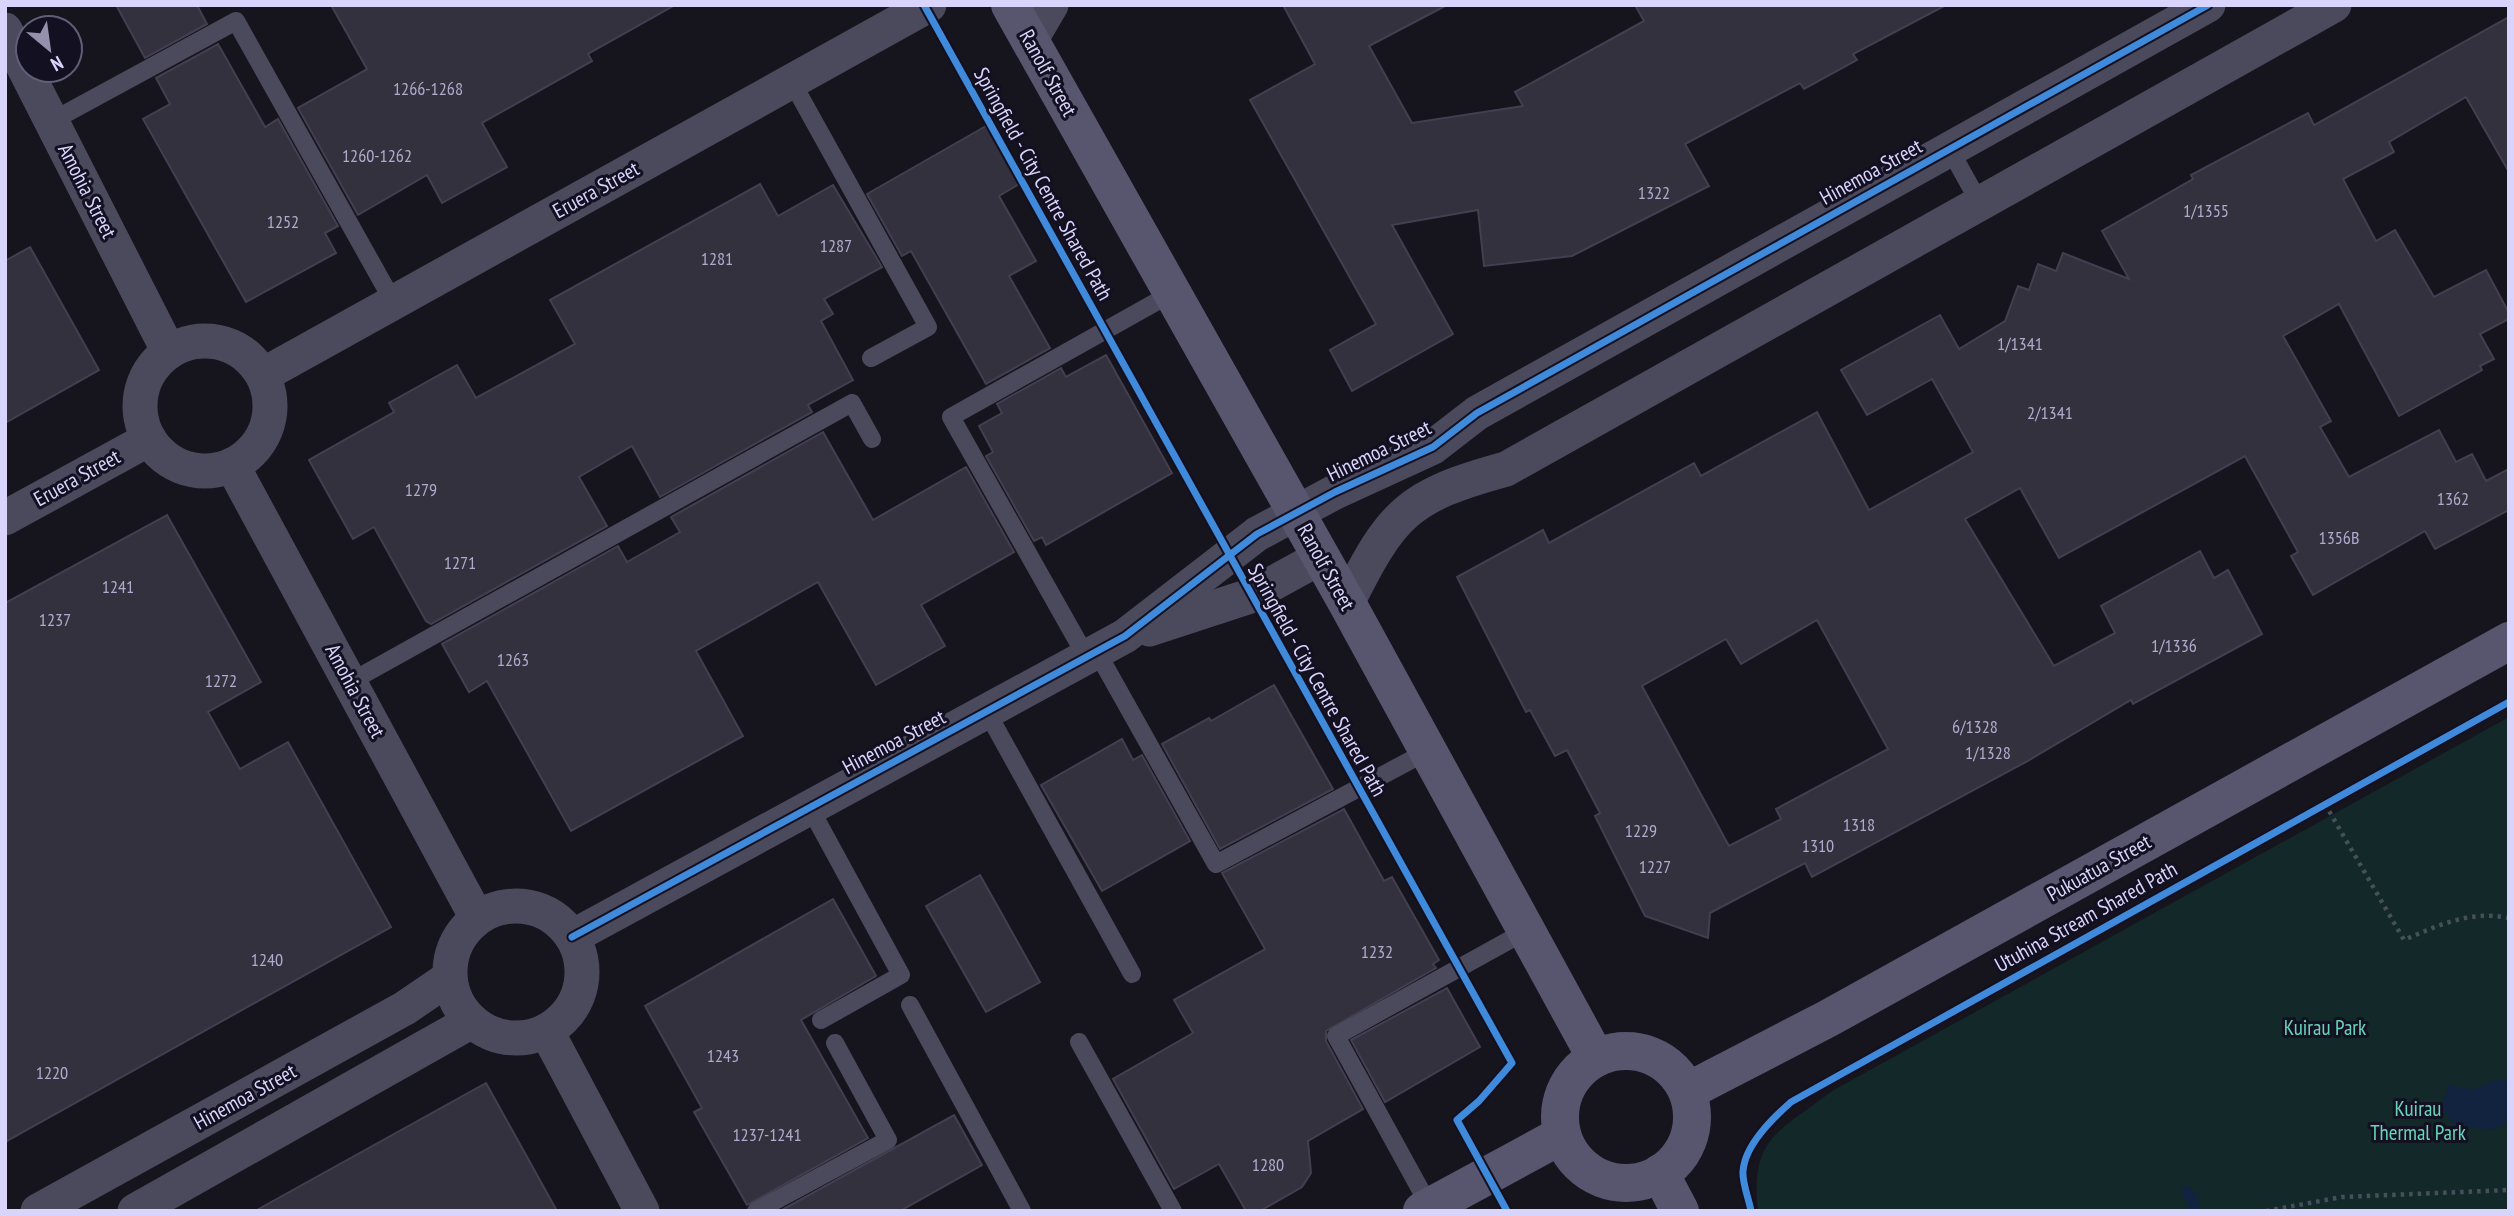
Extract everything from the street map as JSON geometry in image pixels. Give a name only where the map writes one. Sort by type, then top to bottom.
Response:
[{"type":"main road","name":"Ranolf Street","points":[[1010,5],[1347,603],[1596,1058]]},
{"type":"main road","name":"Pukuatua Street","points":[[1688,1091],[1827,1019],[2509,641]]},
{"type":"main road","points":[[1628,1050],[1647,1053],[1678,1074],[1688,1091],[1692,1122],[1689,1137],[1673,1164],[1660,1173],[1625,1183],[1606,1180],[1590,1172],[1575,1159],[1562,1135],[1560,1107],[1566,1089],[1576,1073],[1596,1058],[1628,1050]]},
{"type":"main road","points":[[1426,1209],[1562,1135]]},
{"type":"main road","points":[[1660,1173],[1680,1211]]},
{"type":"street","name":"Eruera Street","points":[[263,375],[929,5]]},
{"type":"street","points":[[1030,41],[1051,5]]},
{"type":"street","name":"Hinemoa Street","points":[[1347,603],[1387,531],[1413,506],[1477,414],[2208,5]]},
{"type":"street","name":"Hinemoa Street","points":[[572,937],[1103,649],[1257,534],[1296,513],[1443,465],[1506,469],[2334,5]]},
{"type":"street","name":"Amohia Street","points":[[5,30],[169,352]]},
{"type":"street","points":[[207,340],[238,349],[255,363],[263,375],[271,400],[271,415],[260,442],[243,459],[232,465],[208,471],[185,468],[170,461],[149,439],[144,428],[141,396],[152,368],[169,352],[184,344],[207,340]]},
{"type":"street","name":"Eruera Street","points":[[5,518],[149,439]]},
{"type":"street","name":"Amohia Street","points":[[232,465],[477,918]]},
{"type":"street","name":"Hinemoa Street","points":[[1103,649],[1250,596],[1321,557]]},
{"type":"street","points":[[520,905],[548,913],[567,928],[583,969],[581,990],[565,1018],[547,1032],[509,1039],[490,1034],[470,1022],[459,1007],[449,978],[452,955],[461,934],[477,918],[497,908],[520,905]]},
{"type":"street","name":"Hinemoa Street","points":[[38,1211],[73,1202],[405,1008],[449,978]]},
{"type":"street","points":[[135,1211],[470,1022]]},
{"type":"street","points":[[547,1032],[642,1211]]},
{"type":"lane","points":[[52,121],[236,21],[394,303]]},
{"type":"lane","points":[[792,82],[928,327],[871,358]]},
{"type":"lane","points":[[1949,148],[1979,202]]},
{"type":"lane","points":[[1172,293],[951,417],[1103,649],[1216,864],[1427,751]]},
{"type":"lane","points":[[350,682],[852,403],[872,439]]},
{"type":"lane","points":[[987,712],[1132,974]]},
{"type":"lane","points":[[810,808],[901,975],[821,1020]]},
{"type":"lane","points":[[1426,1209],[1335,1036],[1526,931]]},
{"type":"lane","points":[[910,1005],[1022,1211]]},
{"type":"lane","points":[[1079,1042],[1172,1211]]},
{"type":"lane","points":[[756,1211],[888,1140],[835,1043]]},
{"type":"path","points":[[2313,811],[2338,797]]},
{"type":"path","points":[[2325,804],[2404,940],[2457,918],[2483,915],[2509,918]]},
{"type":"path","points":[[2266,1211],[2342,1197],[2509,1190]]},
{"type":"green space","name":"Kuirau Park","points":[[2509,717],[2509,1211],[1758,1211],[1757,1186],[1764,1151],[1783,1127],[1832,1091]]},
{"type":"water","points":[[2495,1079],[2509,1081],[2506,1125],[2488,1130],[2454,1125],[2441,1106],[2449,1085],[2474,1090]]},
{"type":"building","points":[[116,5],[197,5],[207,24],[145,58]]},
{"type":"building","points":[[331,5],[675,5],[588,54],[592,61],[482,123],[507,167],[442,203],[427,175],[358,215],[298,108],[367,69]]},
{"type":"building","points":[[1283,5],[1447,5],[1369,46],[1412,123],[1523,106],[1515,92],[1644,21],[1635,5],[1946,5],[1853,54],[1857,60],[1804,89],[1800,83],[1685,144],[1709,186],[1572,256],[1484,266],[1478,210],[1392,225],[1453,334],[1352,391],[1330,350],[1376,324],[1250,100],[1315,64]]},
{"type":"building","points":[[2509,17],[2509,172],[2466,97],[2389,142],[2394,152],[2343,179],[2376,241],[2395,230],[2434,297],[2486,270],[2509,313],[2509,319],[2480,334],[2494,359],[2480,366],[2482,370],[2399,416],[2339,304],[2283,336],[2331,421],[2320,427],[2349,477],[2439,430],[2456,462],[2472,454],[2486,481],[2509,469],[2509,510],[2435,549],[2425,531],[2313,595],[2291,556],[2298,552],[2245,456],[2059,558],[2020,488],[1965,519],[2054,666],[2115,633],[2101,606],[2200,551],[2214,578],[2228,570],[2262,634],[2133,704],[2131,700],[2026,762],[1812,877],[1805,863],[1710,913],[1708,938],[1645,916],[1595,816],[1600,813],[1567,750],[1555,756],[1530,710],[1526,712],[1457,577],[1543,530],[1549,543],[1694,463],[1701,476],[1817,412],[1869,510],[1973,452],[1932,379],[1867,415],[1841,370],[1940,315],[1959,349],[2005,321],[2018,286],[2029,290],[2038,264],[2056,271],[2063,253],[2129,279],[2102,231],[2193,179],[2191,175],[2308,113],[2314,125]],"holes":[[[1817,620],[1888,749],[1776,809],[1781,819],[1729,846],[1642,686],[1726,639],[1741,664]]]},
{"type":"building","points":[[218,44],[265,127],[278,119],[338,226],[325,233],[336,253],[246,302],[143,119],[170,104],[156,78]]},
{"type":"building","points":[[986,126],[1019,184],[999,196],[1036,261],[1009,276],[1050,348],[986,384],[911,251],[902,256],[867,194]]},
{"type":"building","points":[[760,184],[778,216],[833,185],[882,267],[824,299],[833,314],[821,321],[853,380],[808,405],[812,412],[660,497],[632,446],[579,477],[607,526],[431,624],[426,621],[374,527],[353,539],[309,460],[394,412],[389,403],[457,365],[476,398],[575,344],[550,300]]},
{"type":"building","points":[[30,247],[99,370],[5,423],[5,261]]},
{"type":"building","points":[[1106,355],[1172,473],[1046,545],[1042,537],[1034,541],[986,456],[993,452],[979,426],[1002,413],[997,404],[1061,368],[1066,377]]},
{"type":"building","points":[[823,432],[873,520],[966,467],[1014,552],[921,605],[945,646],[876,685],[818,582],[696,651],[743,736],[571,831],[487,681],[469,692],[442,644],[618,546],[627,562],[680,532],[671,517]]},
{"type":"building","points":[[167,515],[261,682],[208,712],[240,769],[288,742],[391,927],[5,1142],[5,603]]},
{"type":"building","points":[[1274,685],[1333,789],[1220,849],[1162,744],[1209,718],[1211,721]]},
{"type":"building","points":[[1122,739],[1133,760],[1142,755],[1190,841],[1102,891],[1041,785]]},
{"type":"building","points":[[1344,809],[1384,881],[1392,877],[1439,960],[1433,964],[1436,968],[1326,1031],[1326,1041],[1363,1109],[1308,1141],[1311,1173],[1302,1187],[1260,1211],[1246,1211],[1219,1164],[1174,1189],[1113,1079],[1193,1033],[1174,1000],[1265,949],[1222,873]]},
{"type":"building","points":[[980,875],[1040,982],[986,1012],[926,906]]},
{"type":"building","points":[[833,899],[876,976],[801,1020],[868,1138],[747,1205],[694,1112],[702,1108],[645,1006]]},
{"type":"building","points":[[1447,988],[1480,1047],[1385,1102],[1351,1040]]},
{"type":"building","points":[[486,1083],[557,1211],[255,1211]]},
{"type":"building","points":[[954,1115],[982,1165],[900,1211],[780,1211]]},
{"type":"waterway","points":[[2187,1192],[2194,1203],[2194,1211]]},
{"type":"cycle path","name":"Springfield - City Centre Shared Path","points":[[924,5],[1512,1063],[1479,1101],[1457,1120],[1507,1211]]},
{"type":"cycle path","points":[[572,937],[1125,636],[1257,534],[1335,492],[1433,447],[1477,413],[2208,5]]},
{"type":"cycle path","name":"Utuhina Stream Shared Path","points":[[1751,1211],[1744,1181],[1745,1161],[1761,1133],[1791,1102],[2509,702]]},
{"type":"park label","name":"Kuirau Thermal Park","points":[[2418,1121]]}]
